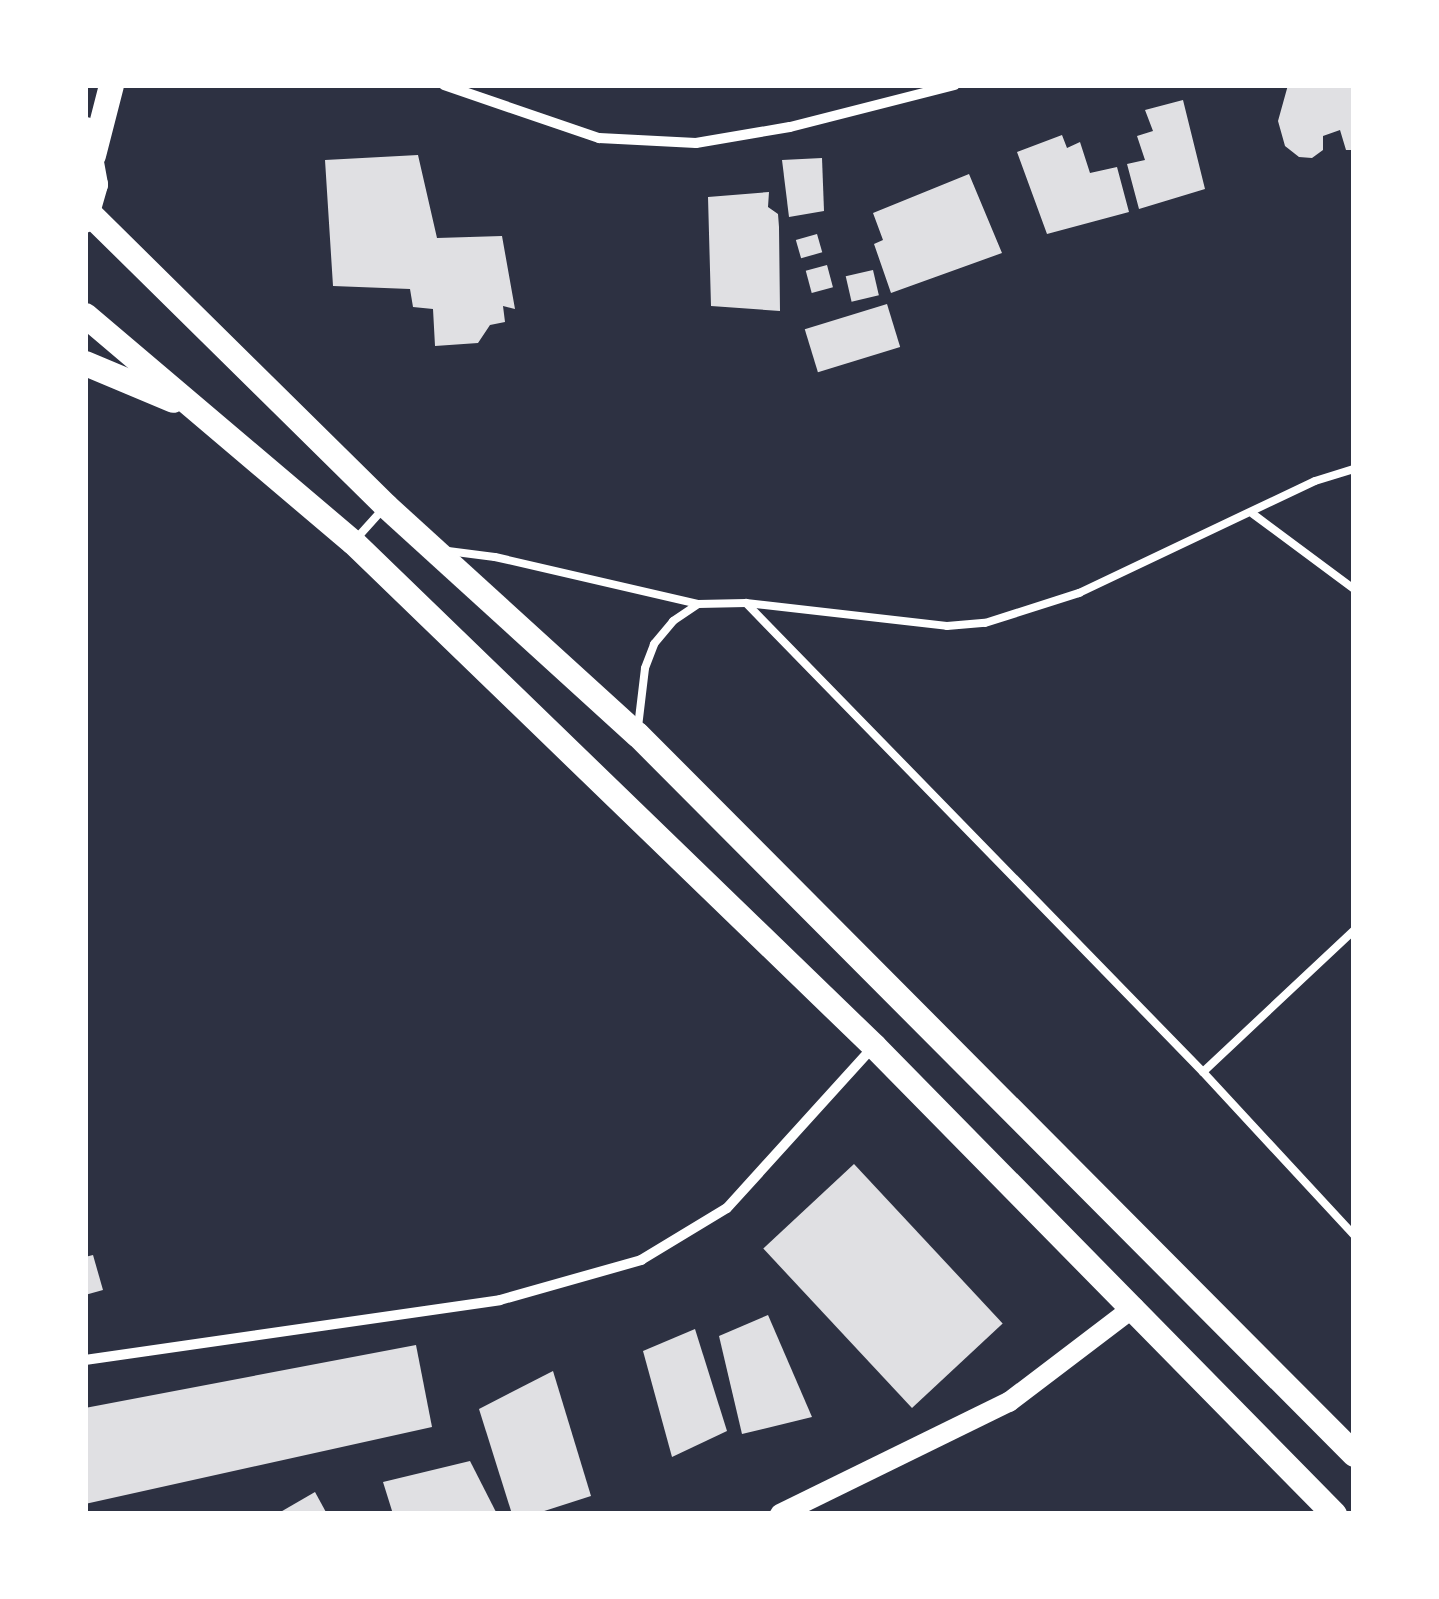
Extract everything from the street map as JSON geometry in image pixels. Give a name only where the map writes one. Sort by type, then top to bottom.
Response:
[{"type":"main road","points":[[93,156],[110,85]]},
{"type":"main road","points":[[85,129],[93,156],[95,184],[87,217],[386,506],[637,734],[1354,1454]]},
{"type":"main road","points":[[85,314],[353,542],[874,1046],[1334,1514]]},
{"type":"main road","points":[[85,363],[206,416]]},
{"type":"main road","points":[[780,1514],[1009,1402],[1134,1307]]},
{"type":"street","points":[[444,85],[599,138],[696,144],[790,127],[955,85]]},
{"type":"street","points":[[85,1360],[500,1300],[640,1260],[678,1241],[727,1208],[874,1046]]},
{"type":"lane","points":[[436,549],[495,557],[698,604],[746,602],[947,626],[985,624],[1079,594],[1316,482],[1354,469]]},
{"type":"lane","points":[[353,542],[386,506]]},
{"type":"lane","points":[[1253,514],[1349,581],[1354,589]]},
{"type":"lane","points":[[746,602],[1203,1072],[1354,1234]]},
{"type":"lane","points":[[637,734],[645,668],[654,644],[673,622],[698,604]]},
{"type":"lane","points":[[1203,1072],[1354,930]]},
{"type":"building","points":[[1288,85],[1354,85],[1354,150],[1346,150],[1340,130],[1323,136],[1323,150],[1312,158],[1299,157],[1285,146],[1278,121]]},
{"type":"building","points":[[1183,100],[1205,189],[1139,209],[1127,164],[1145,160],[1137,136],[1153,131],[1145,110]]},
{"type":"building","points":[[1062,135],[1067,148],[1080,142],[1090,173],[1117,167],[1129,212],[1047,234],[1017,152]]},
{"type":"building","points":[[418,155],[437,238],[502,236],[515,309],[503,306],[505,322],[490,325],[478,343],[435,346],[433,309],[413,307],[410,289],[333,286],[325,160]]},
{"type":"building","points":[[822,158],[824,211],[789,217],[782,160]]},
{"type":"building","points":[[969,174],[1002,253],[891,293],[874,244],[883,240],[873,213]]},
{"type":"building","points":[[769,192],[768,207],[778,214],[780,311],[711,306],[708,197]]},
{"type":"building","points":[[817,234],[822,252],[801,258],[796,240]]},
{"type":"building","points":[[827,265],[833,287],[812,293],[806,271]]},
{"type":"building","points":[[873,270],[879,295],[852,302],[846,276]]},
{"type":"building","points":[[887,304],[900,347],[818,372],[805,329]]},
{"type":"building","points":[[854,1164],[1003,1323],[912,1408],[763,1249]]},
{"type":"building","points":[[93,1255],[103,1290],[85,1295],[85,1257]]},
{"type":"building","points":[[768,1315],[812,1417],[742,1434],[719,1336]]},
{"type":"building","points":[[695,1329],[727,1431],[672,1457],[643,1351]]},
{"type":"building","points":[[416,1345],[432,1427],[85,1504],[85,1408]]},
{"type":"building","points":[[553,1371],[591,1496],[535,1514],[512,1514],[479,1409]]},
{"type":"building","points":[[470,1461],[497,1514],[393,1514],[383,1482]]},
{"type":"building","points":[[315,1492],[327,1514],[277,1514]]}]
